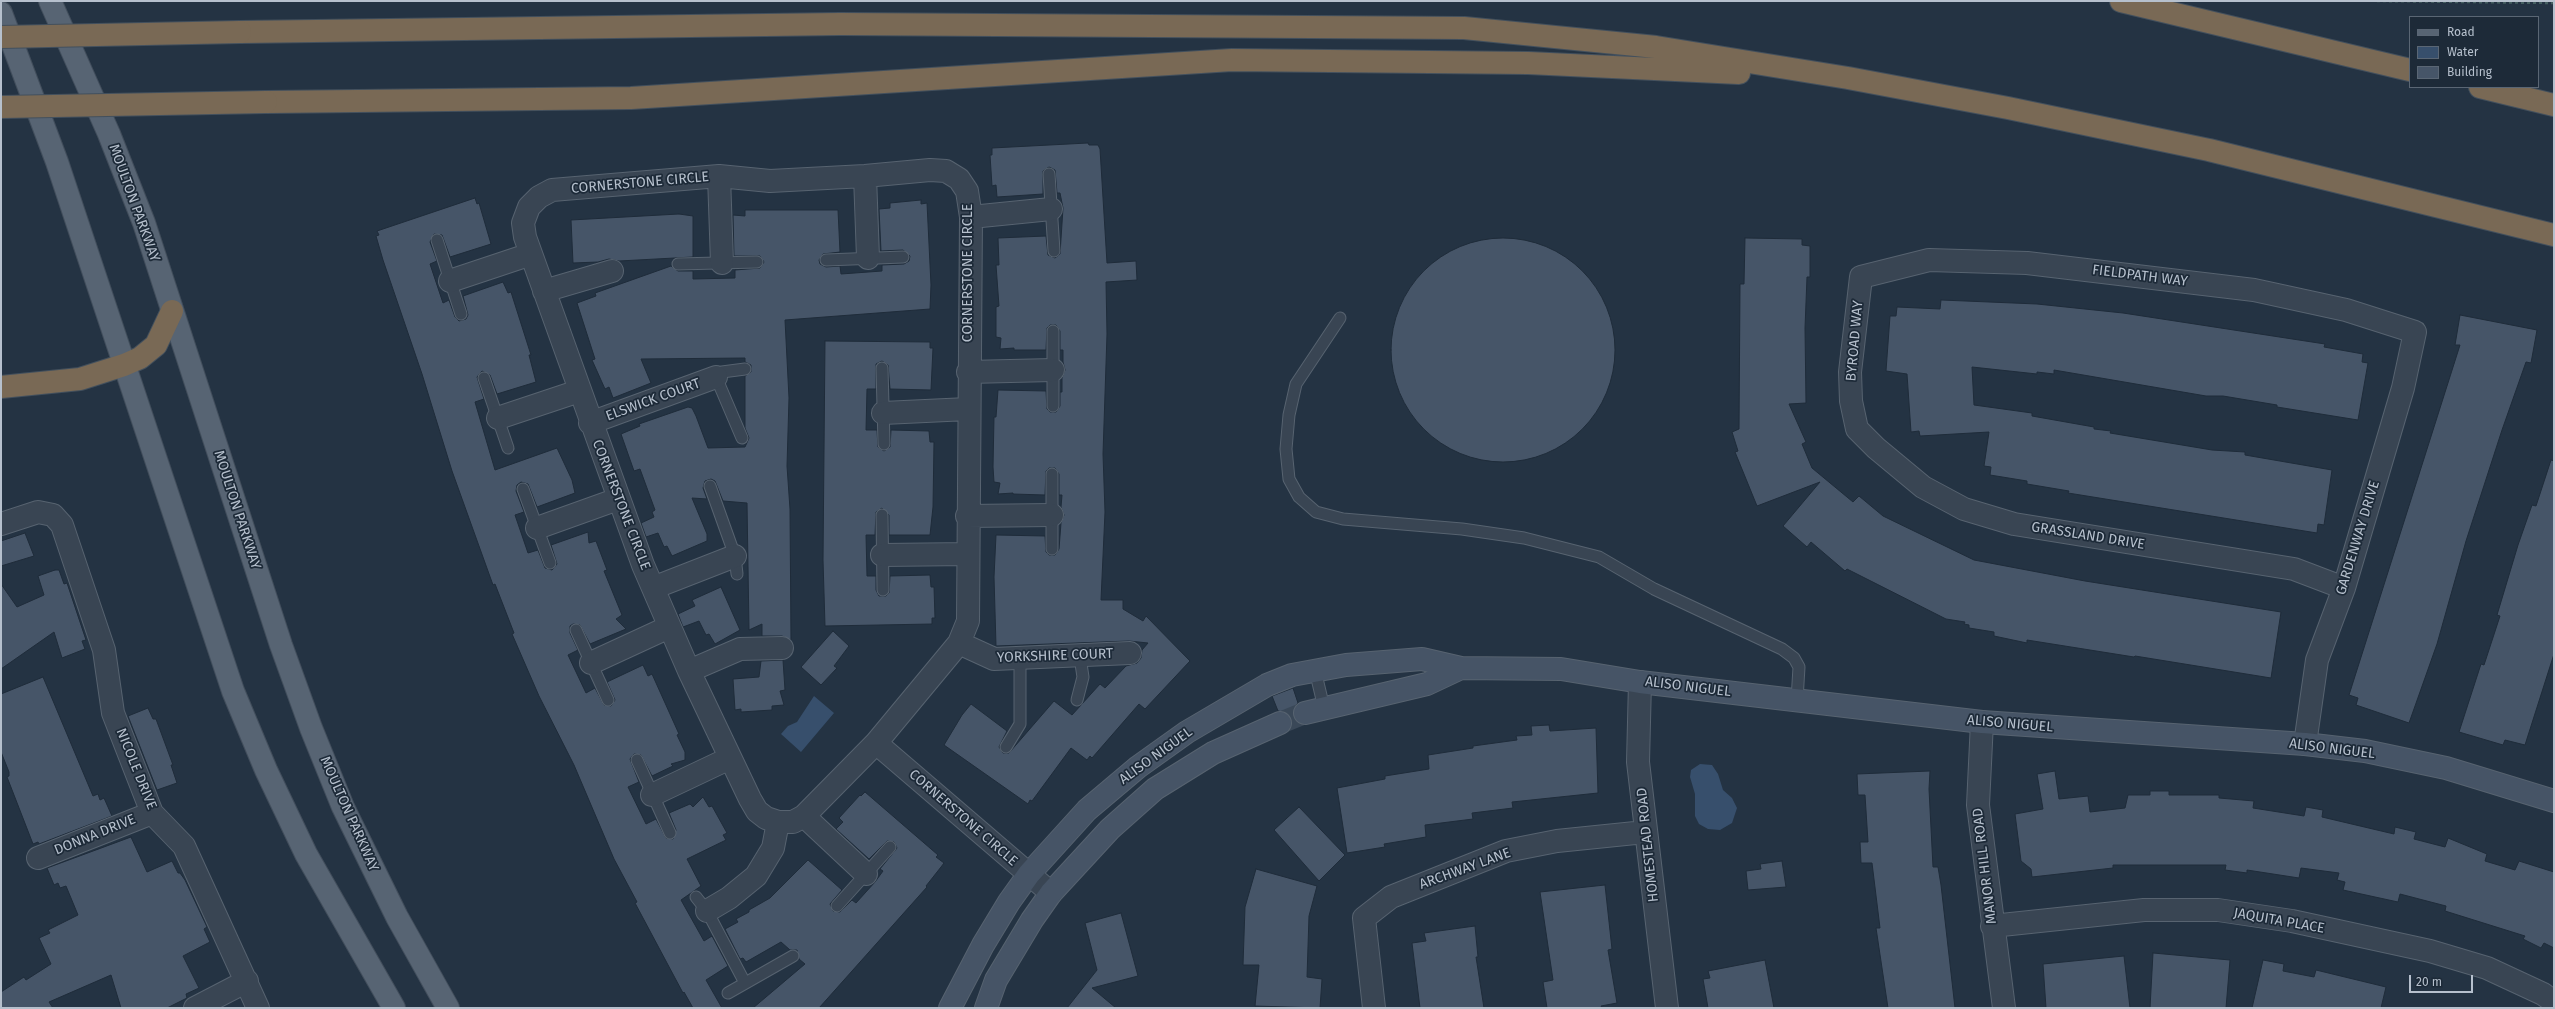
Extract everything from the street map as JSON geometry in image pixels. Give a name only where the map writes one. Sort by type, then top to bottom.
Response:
[{"type":"highway","points":[[2120,1],[2409,70]]},
{"type":"highway","points":[[1,37],[240,32],[601,29],[840,24],[1464,28],[1656,47],[1848,78],[2008,108],[2209,150],[2554,235]]},
{"type":"highway","points":[[1,107],[266,102],[631,98],[1232,60],[1528,63],[1848,78]]},
{"type":"highway","points":[[2484,88],[2554,105]]},
{"type":"highway","points":[[1,387],[80,379],[124,365],[140,358],[156,345],[172,311]]},
{"type":"main road","name":"MOULTON PARKWAY","points":[[50,1],[110,134],[144,223],[281,646],[322,757],[343,807],[397,917],[448,1008]]},
{"type":"main road","points":[[1,13],[57,162],[233,691],[266,770],[306,854],[394,1008]]},
{"type":"street","name":"CORNERSTONE CIRCLE","points":[[930,170],[946,171],[959,179],[967,191],[971,217],[968,372],[968,621],[959,643],[876,743],[804,816],[793,822],[778,822],[766,818],[757,811],[730,758],[669,627],[618,499],[590,423],[531,254],[523,223],[529,207],[539,197],[552,190],[720,176],[770,181],[865,176],[930,170]]},
{"type":"street","points":[[720,176],[722,263]]},
{"type":"street","points":[[865,176],[868,258]]},
{"type":"street","points":[[971,217],[1052,209]]},
{"type":"street","points":[[450,281],[531,254]]},
{"type":"street","name":"FIELDPATH WAY","points":[[1861,277],[1929,260],[2027,263],[2254,290],[2346,310],[2415,332]]},
{"type":"street","points":[[544,291],[612,270]]},
{"type":"street","name":"BYROAD WAY","points":[[1857,429],[1851,402],[1850,372],[1861,277]]},
{"type":"street","name":"GARDENWAY DRIVE","points":[[2304,744],[2317,660],[2344,588],[2403,388],[2415,332]]},
{"type":"street","points":[[968,372],[1053,370]]},
{"type":"street","name":"ELSWICK COURT","points":[[590,423],[716,377]]},
{"type":"street","points":[[498,418],[579,391]]},
{"type":"street","points":[[883,413],[968,409]]},
{"type":"street","name":"GRASSLAND DRIVE","points":[[1857,429],[1876,448],[1923,486],[1964,509],[2014,524],[2294,569],[2344,588]]},
{"type":"street","points":[[537,528],[618,499]]},
{"type":"street","name":"NICOLE DRIVE","points":[[1,524],[38,512],[53,515],[62,525],[104,650],[113,713],[152,813],[184,846],[247,981],[258,1008]]},
{"type":"street","points":[[967,516],[1052,515]]},
{"type":"street","points":[[882,555],[968,554]]},
{"type":"street","points":[[653,588],[736,565]]},
{"type":"street","points":[[591,663],[669,627]]},
{"type":"street","name":"YORKSHIRE COURT","points":[[959,643],[994,659],[1020,660],[1130,653]]},
{"type":"street","points":[[689,671],[740,649],[782,648]]},
{"type":"street","name":"ALISO NIGUEL","points":[[950,1008],[982,945],[1009,902],[1029,874],[1087,810],[1138,767],[1187,732],[1267,685],[1292,675],[1366,662],[1422,660],[1461,668],[1561,669],[1640,682],[1982,722],[2304,744],[2365,751],[2446,768],[2554,799]]},
{"type":"street","name":"ALISO NIGUEL","points":[[1314,711],[1427,684],[1461,668]]},
{"type":"street","name":"HOMESTEAD ROAD","points":[[1640,682],[1638,762],[1645,832],[1668,1008]]},
{"type":"street","name":"ALISO NIGUEL","points":[[986,1008],[996,980],[1051,893],[1110,829],[1155,789],[1213,753],[1280,722]]},
{"type":"street","name":"MANOR HILL ROAD","points":[[1982,722],[1978,805],[1992,926],[2004,1008]]},
{"type":"street","name":"CORNERSTONE CIRCLE","points":[[876,743],[1051,893]]},
{"type":"street","points":[[652,795],[730,758]]},
{"type":"street","points":[[1138,767],[1155,789]]},
{"type":"street","name":"DONNA DRIVE","points":[[38,858],[152,813]]},
{"type":"street","points":[[804,816],[866,874]]},
{"type":"street","points":[[701,904],[730,898],[756,876],[773,848],[778,822]]},
{"type":"street","name":"ARCHWAY LANE","points":[[1374,1008],[1364,918],[1390,897],[1506,852],[1557,841],[1645,832]]},
{"type":"street","name":"JAQUITA PLACE","points":[[1992,926],[2144,910],[2218,910],[2292,921],[2430,951],[2487,968],[2543,994],[2554,1002]]},
{"type":"street","points":[[195,1008],[247,981]]},
{"type":"lane","points":[[1049,174],[1054,251]]},
{"type":"lane","points":[[437,240],[461,314]]},
{"type":"lane","points":[[826,260],[903,257]]},
{"type":"lane","points":[[678,264],[757,262]]},
{"type":"lane","points":[[1340,318],[1296,384],[1288,415],[1286,449],[1289,479],[1299,497],[1316,512],[1343,519],[1477,531],[1524,538],[1599,557],[1654,589],[1782,649],[1794,658],[1799,667],[1797,700]]},
{"type":"lane","points":[[1053,331],[1053,406]]},
{"type":"lane","points":[[882,368],[884,444]]},
{"type":"lane","points":[[742,438],[716,377],[722,372],[745,369]]},
{"type":"lane","points":[[484,378],[508,448]]},
{"type":"lane","points":[[1052,474],[1052,549]]},
{"type":"lane","points":[[710,486],[736,565]]},
{"type":"lane","points":[[523,489],[550,563]]},
{"type":"lane","points":[[882,515],[882,590]]},
{"type":"lane","points":[[576,630],[608,700]]},
{"type":"lane","points":[[1077,700],[1083,677],[1080,657]]},
{"type":"lane","points":[[1006,747],[1020,724],[1020,660]]},
{"type":"lane","points":[[1314,711],[1315,670]]},
{"type":"lane","points":[[637,760],[670,833]]},
{"type":"lane","points":[[837,906],[890,847]]},
{"type":"lane","points":[[701,904],[745,983]]},
{"type":"lane","points":[[728,993],[793,956]]},
{"type":"path","points":[[2377,1],[2554,3]]},
{"type":"water","points":[[814,696],[834,713],[801,752],[781,734],[788,726],[797,722]]},
{"type":"water","points":[[1700,764],[1712,765],[1718,774],[1723,790],[1732,798],[1737,808],[1732,823],[1720,830],[1708,829],[1699,824],[1695,816],[1695,794],[1690,777],[1691,770]]},
{"type":"building","points":[[1088,143],[1089,145],[1098,145],[1100,149],[1107,263],[1136,261],[1137,280],[1106,282],[1107,334],[1103,454],[1105,512],[1101,600],[1123,600],[1123,609],[1143,621],[1146,616],[1190,661],[1145,709],[1139,704],[1092,758],[1090,756],[1087,760],[1071,748],[1032,801],[1030,800],[1028,804],[944,745],[962,715],[971,704],[1007,731],[999,747],[1003,753],[1009,753],[1054,701],[1072,715],[1100,684],[1105,688],[1126,666],[1137,663],[1141,658],[1142,650],[1148,643],[1129,641],[996,646],[994,577],[996,535],[1045,536],[1046,552],[1049,555],[1055,555],[1059,549],[1061,523],[1064,515],[1061,507],[1062,495],[1059,495],[1059,474],[1055,468],[1049,468],[1046,471],[1045,495],[1013,493],[998,494],[1000,483],[994,482],[993,467],[994,417],[996,417],[998,390],[1046,391],[1047,409],[1050,412],[1056,412],[1060,406],[1060,392],[1062,392],[1062,378],[1065,370],[1063,350],[1060,350],[1060,331],[1056,325],[1050,325],[1047,328],[1046,350],[1014,350],[1014,348],[1000,349],[1001,338],[996,337],[996,307],[999,306],[996,265],[999,265],[998,238],[1046,236],[1048,255],[1055,258],[1060,254],[1063,208],[1060,193],[1057,193],[1055,170],[1049,167],[1043,171],[1043,194],[997,197],[996,185],[992,186],[990,155],[992,155],[992,148]]},
{"type":"building","points":[[475,198],[477,204],[479,203],[491,244],[450,257],[442,235],[434,234],[430,242],[437,261],[430,264],[443,303],[449,300],[455,317],[459,321],[466,319],[468,315],[463,296],[503,282],[508,293],[511,292],[531,355],[529,355],[536,382],[497,394],[490,375],[482,371],[477,377],[484,399],[475,402],[495,470],[557,448],[572,480],[575,493],[537,507],[528,484],[521,482],[517,485],[516,491],[524,512],[515,515],[528,553],[538,550],[545,568],[552,570],[557,564],[551,545],[588,532],[589,543],[596,541],[607,570],[604,571],[622,615],[616,619],[626,629],[590,644],[580,625],[573,624],[570,626],[570,633],[578,650],[568,655],[586,693],[595,688],[604,705],[611,706],[615,700],[607,682],[643,665],[648,676],[652,674],[679,734],[677,735],[685,752],[685,760],[671,764],[673,766],[652,776],[641,755],[634,754],[630,759],[639,782],[628,787],[646,824],[656,819],[666,838],[673,839],[676,830],[669,813],[690,804],[693,807],[703,797],[709,807],[712,806],[727,833],[723,835],[726,840],[687,859],[701,886],[681,900],[704,941],[712,936],[728,966],[706,980],[722,1008],[693,1008],[684,992],[683,993],[635,903],[637,902],[614,859],[574,765],[539,696],[512,634],[514,633],[495,584],[493,585],[452,471],[422,374],[383,260],[376,236],[379,235],[377,231]]},
{"type":"building","points":[[921,200],[921,204],[927,203],[931,285],[930,309],[785,320],[789,398],[787,466],[790,509],[791,640],[782,636],[762,636],[762,624],[749,630],[747,503],[723,501],[715,481],[711,479],[705,481],[703,488],[707,499],[692,498],[707,534],[707,541],[672,556],[667,546],[664,547],[658,533],[646,537],[641,523],[654,517],[652,512],[655,510],[640,469],[634,471],[621,434],[640,426],[639,424],[688,407],[692,408],[696,416],[708,448],[745,447],[749,438],[745,428],[745,376],[751,372],[751,365],[745,362],[745,358],[641,359],[651,383],[613,398],[609,387],[605,389],[592,360],[595,359],[577,303],[596,296],[595,293],[671,266],[678,271],[693,271],[693,279],[735,278],[735,270],[760,268],[764,262],[760,256],[734,256],[733,215],[745,216],[745,210],[838,210],[840,252],[823,254],[819,260],[820,264],[826,267],[840,266],[841,274],[882,271],[882,265],[904,264],[909,261],[910,256],[903,250],[881,251],[879,209],[890,208],[890,203]]},
{"type":"building","points":[[679,214],[693,216],[693,257],[619,261],[609,259],[598,262],[573,263],[571,220]]},
{"type":"building","points":[[1503,238],[1525,240],[1556,251],[1582,271],[1602,297],[1613,328],[1615,350],[1613,372],[1602,403],[1582,429],[1556,449],[1525,460],[1503,462],[1481,460],[1450,449],[1424,429],[1404,403],[1393,372],[1391,350],[1393,328],[1404,297],[1424,271],[1450,251],[1481,240]]},
{"type":"building","points":[[1745,238],[1802,239],[1802,245],[1810,246],[1810,277],[1807,277],[1805,328],[1806,403],[1789,404],[1806,442],[1802,444],[1812,468],[1853,502],[1859,496],[1883,516],[1974,560],[2085,581],[2281,612],[2271,678],[2027,640],[2027,643],[1994,636],[1994,632],[1969,628],[1969,625],[1964,624],[1965,622],[1946,619],[1847,569],[1845,571],[1811,542],[1807,547],[1783,526],[1820,482],[1757,506],[1735,452],[1738,451],[1732,432],[1739,429],[1740,284],[1744,284]]},
{"type":"building","points":[[1941,300],[2037,304],[2123,313],[2325,344],[2324,347],[2363,354],[2362,362],[2368,363],[2358,420],[2277,407],[2277,405],[2223,396],[2206,396],[2054,370],[2054,374],[2037,372],[2037,374],[1972,367],[1974,405],[2032,413],[2032,416],[2094,427],[2094,429],[2111,431],[2110,433],[2212,450],[2245,452],[2245,455],[2332,470],[2324,525],[2318,524],[2317,533],[2068,493],[2069,491],[2027,484],[2027,481],[1990,475],[1991,467],[1984,466],[1989,432],[1920,436],[1919,431],[1911,432],[1907,374],[1886,371],[1890,316],[1896,316],[1897,307],[1940,309]]},
{"type":"building","points":[[2460,315],[2537,330],[2531,363],[2526,362],[2502,430],[2466,541],[2437,644],[2409,723],[2356,705],[2358,698],[2349,695],[2460,345],[2455,345]]},
{"type":"building","points":[[825,341],[930,342],[930,348],[933,348],[931,390],[890,389],[888,365],[882,361],[876,364],[876,389],[867,389],[866,430],[877,430],[878,447],[884,451],[890,447],[891,430],[929,431],[930,442],[934,442],[933,507],[930,535],[889,535],[889,515],[882,508],[876,512],[875,535],[866,535],[867,576],[876,576],[876,590],[879,596],[886,596],[889,593],[890,576],[930,575],[931,587],[934,587],[935,618],[932,618],[932,624],[825,626],[823,560]]},
{"type":"building","points":[[2551,460],[2554,461],[2554,654],[2525,745],[2505,740],[2503,745],[2459,732],[2481,664],[2484,665],[2500,616],[2497,615],[2518,545],[2532,505],[2536,506]]},
{"type":"building","points":[[25,533],[34,556],[1,566],[1,541]]},
{"type":"building","points":[[59,570],[64,584],[67,583],[86,640],[82,641],[85,649],[62,658],[54,632],[1,669],[1,584],[17,607],[44,595],[38,576]]},
{"type":"building","points":[[721,587],[740,630],[715,644],[709,634],[706,635],[699,621],[683,627],[678,614],[695,606],[692,600]]},
{"type":"building","points":[[833,631],[849,646],[834,666],[837,668],[821,685],[801,667]]},
{"type":"building","points":[[783,660],[785,690],[780,691],[784,705],[772,706],[772,710],[741,712],[741,709],[735,710],[733,679],[759,677],[761,661]]},
{"type":"building","points":[[43,677],[93,796],[98,794],[100,800],[104,798],[112,816],[39,844],[38,842],[33,844],[7,777],[9,776],[9,772],[1,752],[1,694]]},
{"type":"building","points":[[1293,688],[1298,703],[1293,709],[1293,716],[1299,723],[1292,726],[1291,718],[1287,713],[1278,711],[1272,696]]},
{"type":"building","points":[[148,708],[153,719],[156,719],[173,765],[171,765],[177,783],[157,790],[128,716]]},
{"type":"building","points":[[1549,725],[1550,731],[1596,728],[1598,793],[1512,802],[1513,808],[1472,813],[1473,819],[1425,825],[1426,837],[1384,844],[1385,847],[1347,853],[1337,788],[1385,779],[1385,776],[1429,769],[1428,755],[1473,748],[1473,746],[1517,740],[1516,736],[1532,735],[1531,726]]},
{"type":"building","points":[[1930,771],[1929,789],[1933,867],[1938,867],[1941,885],[1955,1008],[1888,1008],[1876,928],[1880,928],[1872,863],[1861,863],[1860,842],[1868,842],[1865,795],[1858,795],[1857,774]]},
{"type":"building","points":[[2055,771],[2059,799],[2088,796],[2090,812],[2125,808],[2128,795],[2150,795],[2150,791],[2169,791],[2169,795],[2219,795],[2219,798],[2254,801],[2253,808],[2304,816],[2306,807],[2323,810],[2322,817],[2394,834],[2395,827],[2416,832],[2414,839],[2445,847],[2448,838],[2487,854],[2485,861],[2515,870],[2519,861],[2554,872],[2554,948],[2544,943],[2541,948],[2523,939],[2525,936],[2445,911],[2446,906],[2400,894],[2398,902],[2343,890],[2345,882],[2337,880],[2339,873],[2301,868],[2299,878],[2247,870],[2247,873],[2225,870],[2226,865],[2113,865],[2113,868],[2032,877],[2031,869],[2021,861],[2015,814],[2043,809],[2037,774]]},
{"type":"building","points":[[865,792],[938,855],[936,857],[944,863],[926,886],[927,887],[819,1008],[753,1008],[805,964],[799,959],[797,950],[790,950],[781,942],[746,962],[743,958],[740,959],[725,929],[738,922],[736,919],[749,912],[749,910],[770,898],[808,860],[842,890],[830,904],[833,911],[840,912],[852,900],[856,903],[875,882],[883,871],[880,869],[897,848],[894,842],[887,841],[869,859],[836,829],[843,822],[839,818],[860,795],[861,796]]},
{"type":"building","points":[[1299,807],[1345,855],[1319,881],[1274,830]]},
{"type":"building","points":[[131,837],[147,872],[172,861],[178,873],[180,873],[185,880],[207,927],[204,929],[210,942],[183,956],[199,988],[186,994],[187,998],[167,1008],[121,1008],[111,975],[49,1002],[53,1008],[1,1008],[1,992],[24,977],[26,980],[51,964],[39,938],[50,933],[48,930],[78,915],[66,886],[60,888],[58,883],[54,885],[47,868]]},
{"type":"building","points":[[1782,861],[1786,887],[1748,890],[1746,871],[1761,869],[1760,864]]},
{"type":"building","points":[[1256,869],[1317,886],[1309,916],[1307,977],[1322,979],[1320,1008],[1255,1006],[1259,965],[1243,965],[1245,907]]},
{"type":"building","points":[[1605,885],[1612,949],[1608,950],[1617,1003],[1601,1006],[1602,1008],[1547,1008],[1543,982],[1553,980],[1540,892]]},
{"type":"building","points":[[1121,913],[1138,976],[1092,988],[1116,1008],[1067,1008],[1097,970],[1085,923]]},
{"type":"building","points":[[1475,926],[1478,957],[1476,957],[1484,1008],[1420,1008],[1412,943],[1426,941],[1424,933]]},
{"type":"building","points":[[2153,953],[2230,960],[2226,1008],[2150,1008]]},
{"type":"building","points":[[2124,956],[2130,1008],[2046,1008],[2043,964]]},
{"type":"building","points":[[1765,960],[1774,1008],[1708,1008],[1703,979],[1710,978],[1708,971]]},
{"type":"building","points":[[2263,960],[2284,964],[2283,971],[2314,977],[2316,970],[2386,987],[2381,1008],[2252,1008]]},
{"type":"tunnel","points":[[1280,723],[1305,713]]}]
